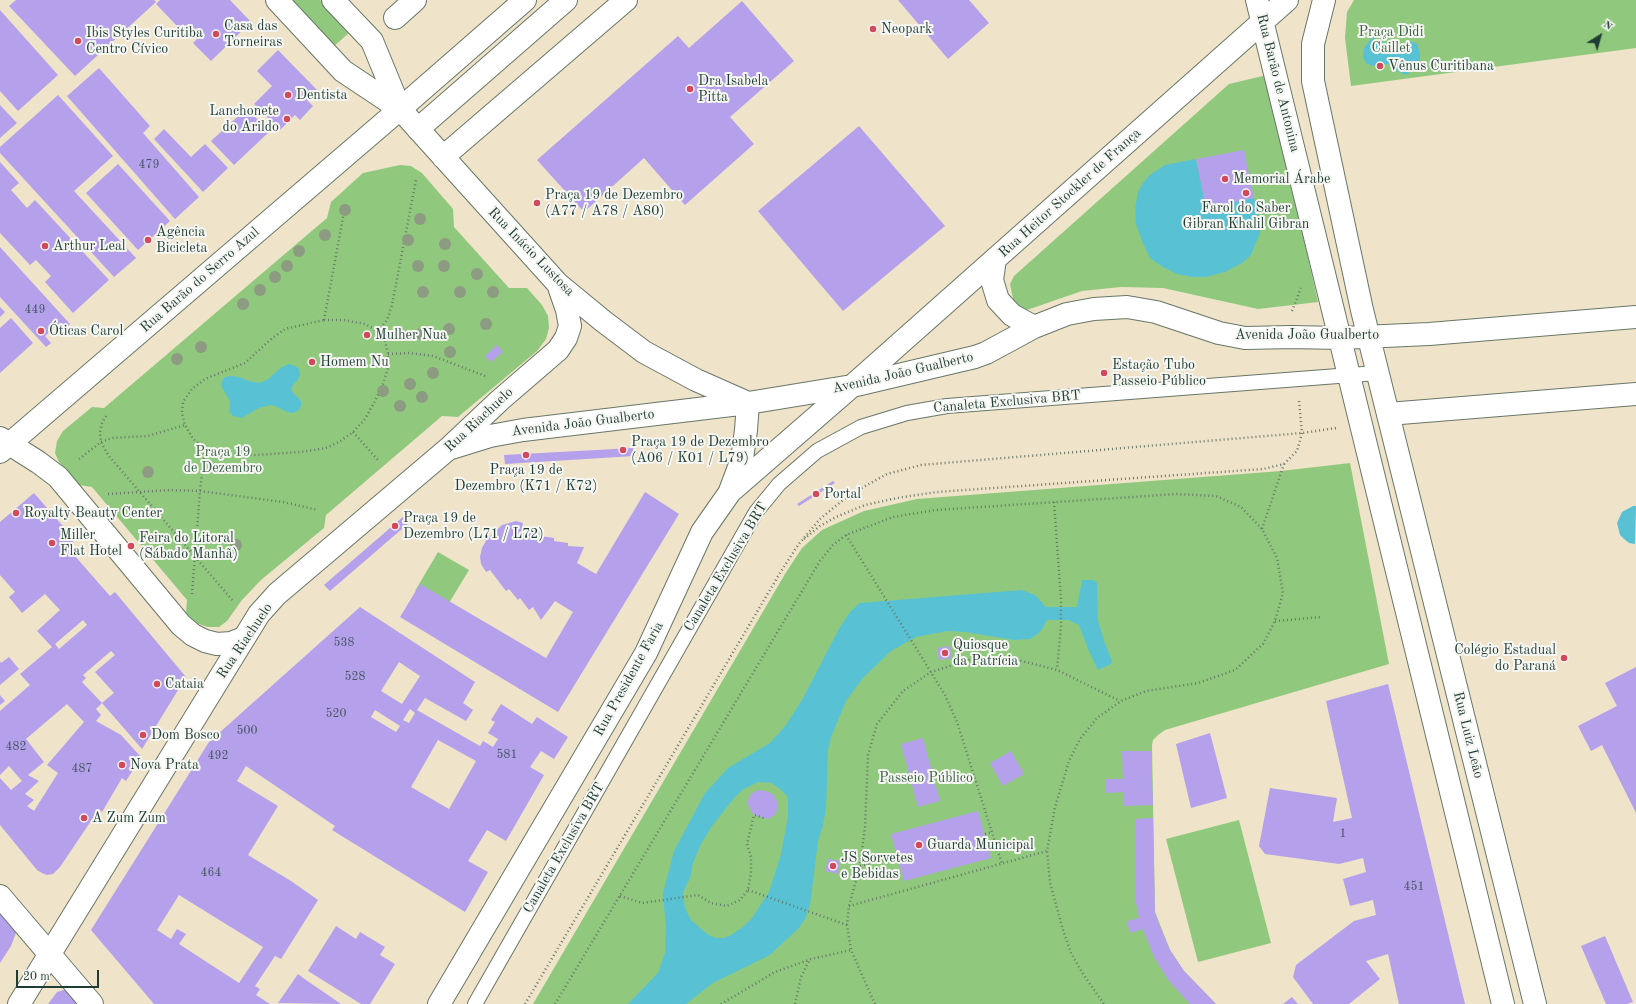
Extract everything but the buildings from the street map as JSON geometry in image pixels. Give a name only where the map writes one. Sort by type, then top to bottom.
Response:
[{"type":"street","name":"Rua Inácio Lustosa","points":[[277,0],[343,70],[400,109],[558,284],[644,352],[696,380],[748,403]]},
{"type":"street","name":"Rua Inácio Lustosa","points":[[333,0],[372,41],[400,109]]},
{"type":"street","points":[[395,18],[415,0]]},
{"type":"street","name":"Rua Barão do Serro Azul","points":[[3,445],[400,109],[525,0]]},
{"type":"street","points":[[418,129],[566,0]]},
{"type":"street","points":[[443,157],[626,0]]},
{"type":"street","name":"Rua Barão de Antonina","points":[[1257,0],[1349,375]]},
{"type":"street","name":"Rua Heitor Stockler de França","points":[[852,386],[1287,0]]},
{"type":"street","points":[[1324,0],[1312,44],[1313,81],[1377,373]]},
{"type":"street","points":[[995,259],[992,280],[998,300],[1012,315],[1034,327]]},
{"type":"street","name":"Rua Riachuelo","points":[[18,1004],[260,614],[277,594],[448,449],[500,400],[558,350],[566,338],[570,326],[567,310],[558,284]]},
{"type":"street","name":"Avenida João Gualberto","points":[[448,449],[490,436],[523,430],[748,403],[852,386],[975,357],[986,353],[1034,327],[1067,314],[1094,309],[1127,307],[1156,312],[1219,333],[1245,338],[1340,338],[1429,334],[1636,317]]},
{"type":"street","name":"Rua Luiz Leão","points":[[1377,373],[1535,1004]]},
{"type":"street","points":[[1349,375],[1503,1004]]},
{"type":"street","name":"Rua Presidente Faria","points":[[439,1004],[646,653],[702,532],[730,492],[852,386]]},
{"type":"street","points":[[1388,414],[1636,394]]},
{"type":"street","points":[[730,492],[742,459],[748,403]]},
{"type":"street","points":[[3,445],[38,462],[58,477],[181,625],[193,635],[217,644],[231,643],[244,638]]},
{"type":"street","points":[[0,896],[92,1004]]},
{"type":"lane","name":"Canaleta Exclusiva BRT","points":[[475,1004],[756,512],[779,484],[817,451],[860,427],[907,413],[946,406],[1377,373]]},
{"type":"path","points":[[378,331],[387,320],[392,305],[416,180]]},
{"type":"path","points":[[324,320],[344,212]]},
{"type":"path","points":[[324,320],[343,320],[365,324],[378,331],[385,341],[388,354],[388,368],[383,384],[365,419],[353,432],[339,442],[326,448],[301,452],[254,455],[221,453],[205,448],[193,439],[185,425],[182,413],[183,402],[192,389],[205,379],[244,363],[285,329],[324,320]]},
{"type":"path","points":[[388,354],[410,353],[433,356],[492,378]]},
{"type":"path","points":[[1262,529],[1284,464],[1297,451],[1302,433],[1298,395]]},
{"type":"path","points":[[106,416],[102,423],[100,432],[101,442],[108,455],[233,601]]},
{"type":"path","points":[[79,459],[101,442],[112,438],[148,436],[185,425]]},
{"type":"path","points":[[525,1004],[798,545],[820,519],[849,495],[887,474],[921,465],[1302,433],[1338,428]]},
{"type":"path","points":[[353,432],[378,460]]},
{"type":"path","points":[[192,594],[205,448]]},
{"type":"path","points":[[798,545],[820,526],[836,517],[865,505],[898,498],[937,492],[1263,469],[1284,464]]},
{"type":"path","points":[[108,494],[170,490],[200,491],[275,501],[318,510]]},
{"type":"path","points":[[555,1004],[820,561],[833,545],[846,535],[893,518],[936,510],[1177,494],[1216,496],[1241,507],[1262,529],[1277,558],[1283,594],[1275,621],[1263,644],[1235,670],[1198,683],[1146,691],[1121,701],[1097,718],[1080,739],[1069,761],[1055,806],[1047,851],[1050,884],[1071,952],[1082,974],[1104,1004]]},
{"type":"path","points":[[1054,502],[1061,626],[1057,670]]},
{"type":"path","points":[[846,535],[945,695],[957,722],[1002,864]]},
{"type":"path","points":[[1275,621],[1322,617]]},
{"type":"path","points":[[875,1004],[851,950],[847,925],[849,906],[860,866],[865,827],[868,755],[877,724],[903,691],[930,672],[972,659],[1014,659],[1057,670],[1121,701]]},
{"type":"path","points":[[620,896],[642,903],[698,895],[711,903],[727,906],[740,900],[748,890],[751,873],[751,858],[748,844],[749,831],[754,815],[764,818]]},
{"type":"path","points":[[985,834],[992,832]]},
{"type":"path","points":[[849,906],[1047,851]]},
{"type":"path","points":[[860,866],[898,856]]},
{"type":"path","points":[[748,890],[761,896],[847,925]]},
{"type":"path","points":[[721,1004],[737,993],[775,972],[810,958],[851,950]]},
{"type":"path","points":[[795,1004],[801,977],[810,958]]},
{"type":"green space","points":[[287,0],[320,0],[350,32],[332,48]]},
{"type":"green space","name":"Praça Didi Caillet","points":[[1354,0],[1636,0],[1636,48],[1351,86],[1345,38],[1347,12]]},
{"type":"green space","points":[[1267,75],[1318,302],[1258,309],[1163,288],[1121,287],[1082,291],[1024,311],[1014,303],[1010,284],[1014,276],[1229,84]]},
{"type":"green space","name":"Praça 19 de Dezembro","points":[[400,165],[411,166],[422,173],[453,209],[454,227],[509,288],[527,288],[542,305],[548,316],[549,328],[546,339],[537,351],[458,417],[442,416],[326,515],[324,528],[261,580],[242,600],[227,621],[219,627],[208,627],[196,623],[186,613],[187,600],[92,487],[79,485],[59,462],[55,453],[57,441],[63,431],[92,407],[104,408],[327,218],[331,202],[363,173]]},
{"type":"green space","name":"Passeio Público","points":[[1350,463],[1389,664],[1165,730],[1153,740],[1155,912],[1170,950],[1184,971],[1216,1004],[533,1004],[785,574],[802,548],[822,530],[864,511],[917,499],[1281,471]]},
{"type":"green space","points":[[438,552],[469,570],[446,608],[415,591]]},
{"type":"green space","points":[[1239,820],[1271,943],[1198,962],[1166,839]]},
{"type":"water","points":[[1374,38],[1391,45],[1399,45],[1408,41],[1417,44],[1420,53],[1420,61],[1415,69],[1406,75],[1388,64],[1372,66],[1366,63],[1363,57],[1364,48],[1371,39]]},
{"type":"water","points":[[1196,159],[1206,207],[1254,198],[1260,221],[1260,233],[1251,255],[1242,263],[1225,272],[1206,277],[1192,277],[1177,274],[1150,258],[1136,224],[1135,209],[1138,192],[1150,175],[1165,165]]},
{"type":"water","points":[[289,364],[299,369],[300,375],[291,390],[301,401],[301,406],[298,411],[292,413],[287,412],[270,405],[259,408],[242,418],[233,416],[229,412],[230,401],[221,386],[225,377],[239,377],[259,383],[267,380],[282,367]]},
{"type":"water","points":[[1636,506],[1635,544],[1629,543],[1620,535],[1617,523],[1622,512]]},
{"type":"water","points":[[1082,580],[1094,580],[1097,583],[1098,620],[1112,661],[1111,664],[1098,670],[1079,625],[1068,620],[1047,620],[1038,634],[1030,639],[1014,640],[965,632],[948,631],[916,637],[891,651],[863,678],[846,701],[831,737],[828,750],[826,809],[818,841],[810,905],[805,919],[799,928],[770,955],[713,983],[686,1004],[628,1004],[658,973],[665,953],[666,929],[663,893],[674,851],[705,793],[728,768],[770,743],[786,725],[803,698],[840,627],[850,612],[860,603],[1022,590],[1035,595],[1046,607],[1077,607]],"holes":[[[758,782],[772,783],[787,796],[788,816],[781,854],[769,892],[752,918],[743,927],[724,938],[716,938],[707,934],[691,920],[685,908],[683,893],[690,878],[693,863],[701,844],[712,826],[735,797],[744,789]]]},
{"type":"place","name":"Neopark","points":[[873,29]]},
{"type":"place","name":"Casa das Torneiras","points":[[216,34]]},
{"type":"place","name":"Ibis Styles Curitiba Centro Cívico","points":[[78,41]]},
{"type":"place","name":"Vênus Curitibana","points":[[1380,66]]},
{"type":"place","name":"Dra Isabela Pitta","points":[[690,89]]},
{"type":"place","name":"Dentista","points":[[288,95]]},
{"type":"place","name":"Lanchonete do Arildo","points":[[287,119]]},
{"type":"place","name":"Memorial Árabe","points":[[1225,179]]},
{"type":"place","name":"Farol do Saber Gibran Khalil Gibran","points":[[1246,193]]},
{"type":"place","name":"Praça 19 de Dezembro (A77 / A78 / A80)","points":[[537,203]]},
{"type":"place","name":"Agência Bicicleta","points":[[148,240]]},
{"type":"place","name":"Arthur Leal","points":[[45,246]]},
{"type":"place","name":"Óticas Carol","points":[[41,331]]},
{"type":"place","name":"Mulher Nua","points":[[367,335]]},
{"type":"place","name":"Homem Nu","points":[[312,362]]},
{"type":"place","name":"Estação Tubo Passeio Público","points":[[1104,373]]},
{"type":"place","name":"Praça 19 de Dezembro (A06 / K01 / L79)","points":[[623,450]]},
{"type":"place","name":"Praça 19 de Dezembro (K71 / K72)","points":[[526,455]]},
{"type":"place","name":"Portal","points":[[816,494]]},
{"type":"place","name":"Royalty Beauty Center","points":[[16,513]]},
{"type":"place","name":"Praça 19 de Dezembro (L71 / L72)","points":[[395,526]]},
{"type":"place","name":"Miller Flat Hotel","points":[[52,543]]},
{"type":"place","name":"Feira do Litoral (Sábado Manhã)","points":[[131,546]]},
{"type":"place","name":"Quiosque da Patrícia","points":[[945,653]]},
{"type":"place","name":"Colégio Estadual do Paraná","points":[[1564,658]]},
{"type":"place","name":"Cataia","points":[[157,684]]},
{"type":"place","name":"Dom Bosco","points":[[143,735]]},
{"type":"place","name":"Nova Prata","points":[[122,765]]},
{"type":"place","name":"A Zum Zum","points":[[84,818]]},
{"type":"place","name":"Guarda Municipal","points":[[919,845]]},
{"type":"place","name":"JS Sorvetes e Bebidas","points":[[833,866]]}]
